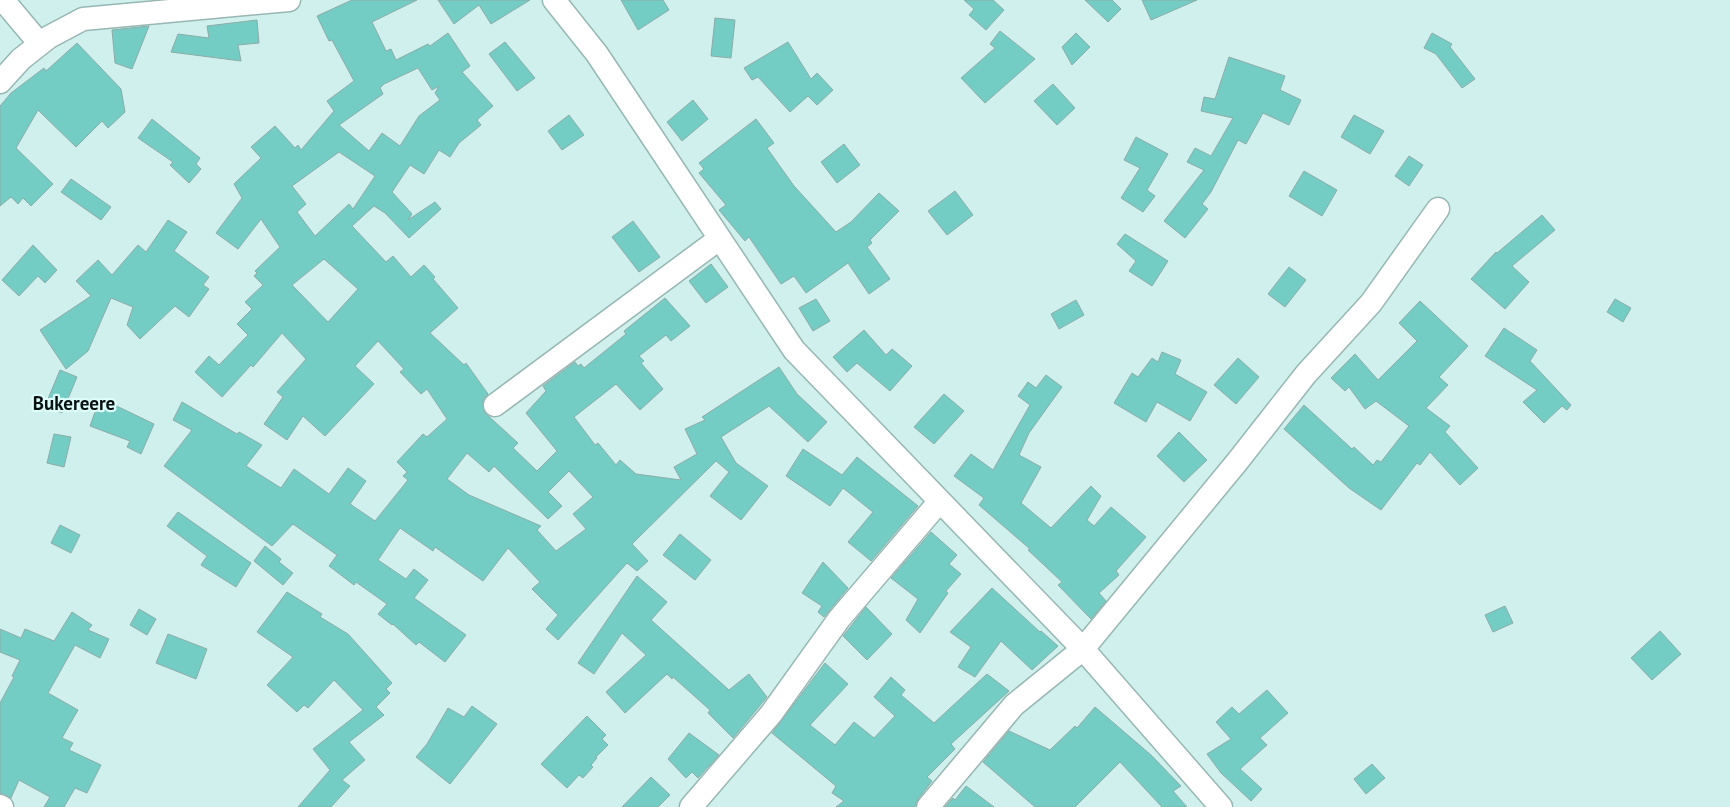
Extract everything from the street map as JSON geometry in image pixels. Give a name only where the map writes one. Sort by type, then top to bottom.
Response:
[{"type":"street","points":[[3,0],[40,44]]},
{"type":"street","points":[[0,82],[21,59],[40,44],[83,19],[289,0]]},
{"type":"street","points":[[554,0],[597,54],[794,350],[1083,649],[1221,807]]},
{"type":"street","points":[[928,807],[1014,705],[1083,649],[1237,462],[1306,374],[1371,303],[1438,209]]},
{"type":"street","points":[[495,405],[719,239]]},
{"type":"street","points":[[691,807],[770,714],[856,599],[939,502]]},
{"type":"building","points":[[352,0],[417,0],[372,22],[386,51],[391,49],[396,60],[428,44],[430,46],[448,33],[470,66],[462,72],[493,106],[477,120],[481,125],[459,143],[450,157],[439,150],[424,174],[410,165],[392,192],[412,214],[408,220],[435,202],[441,209],[409,238],[385,213],[374,206],[352,226],[386,262],[393,256],[411,277],[424,265],[435,277],[433,279],[458,308],[430,333],[464,365],[466,363],[488,394],[483,400],[484,412],[518,443],[513,448],[537,471],[557,451],[526,413],[546,391],[543,386],[575,362],[578,366],[581,364],[584,368],[626,334],[624,331],[665,298],[690,326],[671,341],[666,335],[639,356],[644,361],[641,363],[663,389],[640,410],[616,384],[574,417],[595,445],[598,443],[616,465],[620,460],[636,474],[681,480],[674,467],[697,454],[685,429],[705,420],[702,417],[779,367],[797,394],[827,422],[808,442],[769,406],[721,437],[736,463],[768,486],[741,520],[710,496],[729,472],[716,461],[632,544],[648,561],[637,571],[627,563],[558,640],[546,629],[558,615],[532,589],[540,582],[508,548],[483,581],[435,547],[433,551],[400,528],[378,560],[406,579],[414,569],[428,580],[414,598],[466,635],[445,662],[419,642],[416,645],[393,624],[378,614],[387,604],[356,582],[354,585],[329,566],[337,555],[293,524],[272,546],[164,466],[192,430],[173,420],[182,402],[237,434],[239,432],[262,445],[246,466],[281,488],[294,469],[329,494],[348,468],[366,481],[350,504],[375,521],[408,480],[403,476],[407,472],[397,462],[423,434],[427,437],[447,419],[427,389],[421,394],[400,372],[404,369],[378,341],[355,366],[374,384],[325,436],[303,416],[287,440],[264,424],[283,397],[277,392],[306,359],[282,333],[253,367],[251,365],[222,397],[195,372],[209,356],[219,365],[248,335],[237,324],[252,309],[245,302],[263,285],[254,276],[257,273],[255,271],[280,247],[261,219],[238,249],[216,233],[242,198],[234,184],[261,158],[251,147],[275,126],[295,148],[298,145],[301,150],[334,111],[327,101],[354,81],[332,40],[329,41],[317,16]],"holes":[[[418,68],[432,90],[439,86],[435,93],[440,100],[419,116],[400,146],[382,133],[369,151],[339,125],[383,94],[380,88],[384,84]],[[339,152],[375,176],[353,209],[349,204],[315,236],[297,212],[306,204],[292,186]],[[324,259],[358,289],[328,322],[292,285]],[[467,453],[489,472],[494,466],[548,519],[562,506],[548,492],[569,471],[593,497],[573,514],[586,529],[556,551],[537,530],[541,526],[469,495],[447,479]]]},
{"type":"building","points":[[438,0],[530,0],[491,24],[479,5],[454,24]]},
{"type":"building","points":[[621,0],[663,0],[669,10],[638,30]]},
{"type":"building","points":[[964,0],[993,0],[1004,10],[986,30],[969,15],[974,9]]},
{"type":"building","points":[[1085,0],[1112,0],[1121,9],[1108,22]]},
{"type":"building","points":[[1142,0],[1197,0],[1151,20]]},
{"type":"building","points":[[715,18],[735,20],[731,58],[711,56]]},
{"type":"building","points":[[257,20],[259,43],[238,45],[241,61],[171,52],[178,34],[209,38],[207,26]]},
{"type":"building","points":[[149,26],[132,69],[115,63],[112,30]]},
{"type":"building","points":[[1000,31],[1035,59],[985,103],[961,78],[995,48],[990,44]]},
{"type":"building","points":[[1076,33],[1090,47],[1072,65],[1062,47]]},
{"type":"building","points":[[1432,33],[1452,44],[1450,47],[1475,79],[1462,88],[1436,54],[1424,48]]},
{"type":"building","points":[[505,42],[535,78],[517,91],[489,54]]},
{"type":"building","points":[[788,42],[811,79],[817,73],[833,90],[817,105],[808,96],[790,112],[758,77],[752,80],[744,68]]},
{"type":"building","points":[[77,43],[121,89],[125,112],[108,128],[102,121],[76,147],[38,110],[16,148],[53,184],[31,206],[23,198],[18,204],[11,197],[0,206],[0,106],[11,93],[44,68],[46,71]]},
{"type":"building","points":[[1229,57],[1285,76],[1280,90],[1301,100],[1289,125],[1263,113],[1246,144],[1238,140],[1211,192],[1202,204],[1208,209],[1185,238],[1164,221],[1204,170],[1187,162],[1195,148],[1211,156],[1233,118],[1201,111],[1204,97],[1215,99]]},
{"type":"building","points":[[1053,84],[1075,108],[1057,125],[1034,101]]},
{"type":"building","points":[[693,100],[708,119],[682,141],[667,122]]},
{"type":"building","points":[[569,115],[584,135],[562,150],[548,131]]},
{"type":"building","points":[[1354,115],[1384,131],[1370,154],[1341,137]]},
{"type":"building","points":[[152,119],[200,158],[196,164],[201,169],[189,183],[170,165],[173,162],[138,138]]},
{"type":"building","points":[[756,119],[774,143],[767,148],[794,186],[836,232],[851,222],[879,193],[899,211],[870,240],[872,243],[867,247],[890,279],[869,294],[848,263],[806,293],[794,276],[781,284],[749,237],[745,241],[719,210],[726,205],[699,173],[704,169],[699,163]]},
{"type":"building","points":[[1136,137],[1168,154],[1147,190],[1155,196],[1143,212],[1121,198],[1140,168],[1124,160]]},
{"type":"building","points":[[844,144],[860,165],[837,183],[821,162]]},
{"type":"building","points":[[1409,156],[1423,165],[1409,186],[1395,176]]},
{"type":"building","points":[[1304,171],[1337,190],[1322,216],[1289,196]]},
{"type":"building","points":[[71,179],[111,207],[101,220],[61,192]]},
{"type":"building","points":[[955,191],[973,215],[947,235],[928,211]]},
{"type":"building","points":[[1542,215],[1555,230],[1512,266],[1529,282],[1505,309],[1471,279],[1496,252]]},
{"type":"building","points":[[168,220],[187,232],[174,251],[209,277],[203,285],[209,289],[189,317],[175,306],[140,339],[127,325],[133,307],[111,298],[88,351],[66,369],[40,330],[91,296],[76,281],[98,260],[112,275],[138,245],[146,252]]},
{"type":"building","points":[[633,221],[660,257],[639,272],[612,237]]},
{"type":"building","points":[[1125,234],[1168,261],[1152,286],[1129,271],[1136,261],[1117,244]]},
{"type":"building","points":[[33,245],[57,270],[45,283],[38,276],[19,296],[2,280]]},
{"type":"building","points":[[711,264],[728,287],[706,303],[689,281]]},
{"type":"building","points":[[1289,267],[1306,280],[1285,307],[1268,294]]},
{"type":"building","points":[[816,299],[830,321],[813,331],[799,308]]},
{"type":"building","points":[[1615,299],[1631,308],[1623,322],[1607,312]]},
{"type":"building","points":[[1076,300],[1084,315],[1059,329],[1051,314]]},
{"type":"building","points":[[1420,301],[1468,346],[1439,377],[1448,385],[1426,408],[1450,426],[1445,432],[1478,468],[1460,485],[1430,452],[1420,465],[1417,463],[1381,510],[1349,488],[1284,429],[1304,405],[1352,449],[1354,447],[1373,465],[1377,460],[1381,462],[1409,426],[1376,401],[1365,409],[1349,387],[1345,391],[1331,378],[1355,354],[1378,380],[1417,341],[1399,323]]},
{"type":"building","points":[[1504,328],[1537,350],[1530,361],[1571,405],[1567,410],[1562,406],[1544,423],[1523,402],[1537,390],[1485,356]]},
{"type":"building","points":[[864,330],[886,355],[892,349],[912,366],[890,391],[857,363],[847,372],[833,357]]},
{"type":"building","points":[[1162,352],[1181,360],[1175,374],[1207,392],[1190,421],[1157,402],[1146,422],[1114,403],[1132,373],[1138,377],[1152,358],[1158,362]]},
{"type":"building","points":[[1238,358],[1259,377],[1236,404],[1214,385]]},
{"type":"building","points":[[60,370],[77,377],[62,413],[45,406]]},
{"type":"building","points":[[1046,375],[1062,387],[1029,433],[1019,455],[1041,467],[1021,503],[1051,528],[1091,486],[1101,496],[1087,520],[1094,526],[1111,507],[1146,537],[1116,571],[1119,575],[1099,593],[1106,601],[1091,619],[1058,585],[1062,582],[1028,550],[1030,549],[979,505],[984,498],[954,476],[971,454],[993,470],[1030,405],[1018,396],[1028,382],[1036,388]]},
{"type":"building","points":[[944,394],[964,411],[934,444],[914,427]]},
{"type":"building","points":[[100,398],[154,424],[141,454],[127,447],[130,441],[90,426]]},
{"type":"building","points":[[1179,432],[1207,460],[1184,482],[1157,456]]},
{"type":"building","points":[[54,434],[71,437],[64,467],[47,463]]},
{"type":"building","points":[[803,449],[842,475],[857,457],[918,506],[871,561],[848,542],[873,512],[843,488],[830,506],[786,476]]},
{"type":"building","points":[[178,512],[251,563],[236,587],[201,565],[207,556],[167,526]]},
{"type":"building","points":[[60,525],[80,535],[71,553],[51,543]]},
{"type":"building","points":[[931,532],[957,555],[949,564],[961,574],[946,591],[948,593],[920,633],[906,620],[918,599],[891,578]]},
{"type":"building","points":[[680,534],[711,560],[695,580],[663,555]]},
{"type":"building","points":[[265,546],[281,559],[279,562],[293,573],[283,585],[254,561]]},
{"type":"building","points":[[823,562],[848,588],[824,617],[818,612],[822,606],[802,593]]},
{"type":"building","points":[[637,576],[667,602],[651,620],[729,690],[749,674],[767,697],[733,738],[708,713],[710,710],[673,677],[672,679],[667,674],[625,713],[606,692],[646,655],[622,633],[594,674],[578,663]]},
{"type":"building","points":[[992,588],[1058,646],[1032,670],[1001,641],[975,677],[958,667],[971,647],[950,632]]},
{"type":"building","points":[[287,592],[322,614],[320,617],[348,634],[392,683],[386,689],[390,693],[376,707],[384,715],[349,742],[365,760],[342,780],[350,786],[331,807],[298,807],[330,770],[313,749],[363,710],[334,680],[308,708],[304,705],[297,712],[267,685],[293,657],[257,632]]},
{"type":"building","points":[[1505,606],[1513,623],[1493,632],[1485,615]]},
{"type":"building","points":[[866,607],[892,634],[867,660],[843,636]]},
{"type":"building","points":[[139,609],[156,619],[147,635],[130,625]]},
{"type":"building","points":[[72,612],[92,625],[88,630],[109,639],[100,658],[75,645],[48,693],[78,710],[62,738],[73,743],[69,750],[101,765],[87,793],[75,788],[64,807],[44,807],[50,797],[19,780],[11,798],[0,793],[0,703],[14,677],[12,676],[20,660],[0,652],[0,629],[21,638],[25,629],[54,641]]},
{"type":"building","points":[[1660,631],[1681,654],[1652,680],[1631,658]]},
{"type":"building","points":[[168,634],[207,649],[196,679],[156,663]]},
{"type":"building","points":[[825,663],[848,684],[810,725],[835,745],[854,722],[874,738],[895,716],[874,697],[891,677],[905,690],[901,695],[934,723],[987,674],[1009,691],[951,744],[955,749],[927,777],[932,781],[918,799],[915,807],[836,807],[844,801],[832,793],[836,786],[772,733]]},
{"type":"building","points":[[1267,690],[1288,713],[1260,738],[1267,745],[1240,769],[1262,789],[1251,801],[1221,773],[1207,754],[1231,739],[1216,722],[1232,707],[1239,714]]},
{"type":"building","points":[[472,706],[497,724],[450,784],[416,757],[427,744],[448,708],[464,717]]},
{"type":"building","points":[[1095,707],[1151,755],[1181,786],[1173,791],[1187,807],[1162,807],[1120,762],[1075,807],[1035,807],[983,762],[1009,731],[1050,750],[1075,726],[1077,728]]},
{"type":"building","points":[[587,716],[606,735],[602,739],[608,745],[596,757],[591,765],[593,767],[583,778],[579,775],[567,788],[541,764]]},
{"type":"building","points":[[689,733],[719,755],[698,778],[692,772],[686,778],[668,759]]},
{"type":"building","points":[[1372,764],[1385,778],[1366,794],[1354,779]]},
{"type":"building","points":[[651,777],[670,795],[658,807],[622,807]]},
{"type":"building","points":[[966,786],[994,807],[945,807],[953,798],[955,800]]},
{"type":"district","name":"Bukereere","points":[[74,403]]}]
